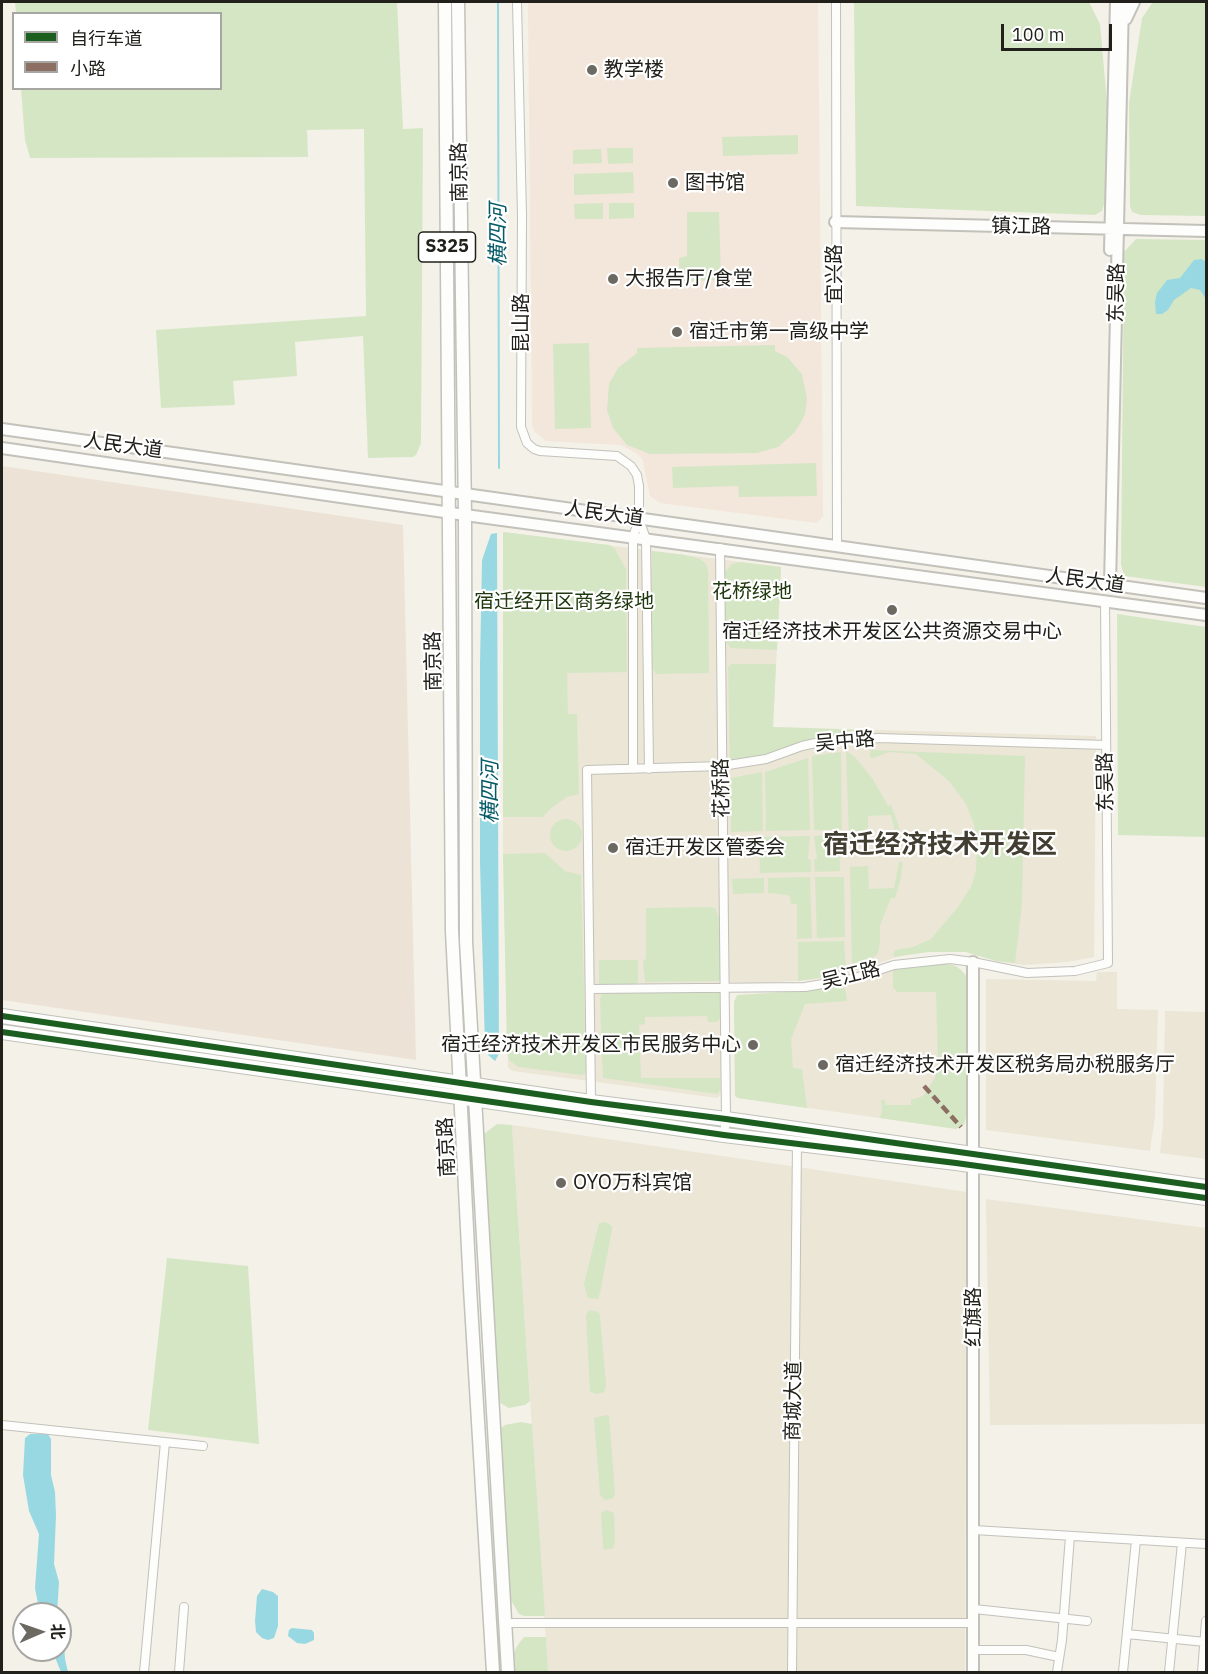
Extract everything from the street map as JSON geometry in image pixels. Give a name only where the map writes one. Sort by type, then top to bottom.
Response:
[{"type":"highway","points":[[2,1016],[591,1102],[726,1119],[798,1136],[974,1160],[1206,1187]]},
{"type":"highway","points":[[2,1032],[724,1135],[798,1136]]},
{"type":"highway","points":[[974,1160],[1206,1198]]},
{"type":"main road","name":"南京路","points":[[446,2],[452,931],[466,1083],[507,1672]]},
{"type":"main road","name":"南京路","points":[[458,2],[465,495],[466,1083]]},
{"type":"main road","name":"南京路","points":[[467,1098],[493,1672]]},
{"type":"street","name":"昆山路","points":[[517,2],[522,215],[521,427],[527,442],[540,451],[617,456],[625,461],[637,475],[639,519]]},
{"type":"street","name":"宜兴路","points":[[836,2],[837,547]]},
{"type":"street","points":[[1106,2],[1119,27]]},
{"type":"street","name":"东吴路","points":[[1108,584],[1119,27],[1116,2]]},
{"type":"street","name":"东吴路","points":[[1119,27],[1124,2]]},
{"type":"street","points":[[1119,27],[1134,2]]},
{"type":"street","name":"镇江路","points":[[835,222],[1206,231]]},
{"type":"street","name":"人民大道","points":[[2,429],[1206,598]]},
{"type":"street","name":"人民大道","points":[[2,448],[465,515],[1206,615]]},
{"type":"street","points":[[633,769],[633,537],[639,519]]},
{"type":"street","points":[[639,519],[646,539],[649,769]]},
{"type":"street","name":"花桥路","points":[[720,548],[726,1119],[724,1135]]},
{"type":"street","name":"东吴路","points":[[1105,601],[1108,963]]},
{"type":"street","name":"吴中路","points":[[590,989],[587,770],[722,766],[766,759],[802,746],[840,740],[879,738],[1106,745]]},
{"type":"street","name":"吴江路","points":[[590,989],[804,987],[852,979],[894,965],[950,959],[1028,973],[1075,971],[1108,963]]},
{"type":"street","name":"红旗路","points":[[973,962],[973,1672]]},
{"type":"street","points":[[590,989],[591,1102]]},
{"type":"street","name":"商城大道","points":[[792,1672],[798,1136]]},
{"type":"street","points":[[2,1425],[203,1446]]},
{"type":"street","points":[[144,1672],[165,1442]]},
{"type":"street","points":[[974,1530],[1206,1544]]},
{"type":"street","points":[[1057,1672],[1070,1536]]},
{"type":"street","points":[[1123,1672],[1136,1540]]},
{"type":"street","points":[[1169,1672],[1182,1543]]},
{"type":"street","points":[[179,1672],[184,1607]]},
{"type":"street","points":[[974,1610],[1087,1621]]},
{"type":"street","points":[[1202,1672],[1206,1621]]},
{"type":"street","points":[[505,1623],[974,1623]]},
{"type":"street","points":[[1127,1634],[1204,1642]]},
{"type":"street","points":[[974,1650],[1026,1650],[1059,1656]]},
{"type":"shaded area","name":"宿迁市第一高级中学","points":[[528,2],[818,2],[823,516],[817,523],[660,503],[650,496],[643,461],[631,450],[620,445],[546,441],[535,432],[532,426]]},
{"type":"shaded area","points":[[2,466],[403,525],[416,1060],[2,1000]]},
{"type":"shaded area","points":[[503,532],[781,567],[773,727],[1096,736],[1094,957],[1067,962],[1024,965],[996,961],[966,952],[928,952],[905,954],[850,973],[812,980],[760,983],[722,982],[723,1091],[718,1098],[513,1071],[508,1068],[503,854]]},
{"type":"shaded area","points":[[950,963],[962,970],[967,980],[966,1117],[962,1127],[950,1128],[735,1096],[734,1002],[737,995],[839,986],[909,966]]},
{"type":"shaded area","points":[[1097,972],[1117,972],[1117,1009],[1158,1010],[1155,1116],[1150,1151],[986,1130],[986,979],[1096,981]]},
{"type":"shaded area","points":[[1165,1011],[1206,1012],[1206,1159],[1160,1153],[1163,1126]]},
{"type":"shaded area","points":[[512,1125],[967,1192],[965,1672],[548,1672]]},
{"type":"shaded area","points":[[986,1199],[1206,1228],[1206,1424],[990,1425]]},
{"type":"green space","points":[[15,2],[397,2],[403,129],[423,128],[421,443],[416,455],[413,457],[368,458],[363,336],[295,342],[297,376],[233,381],[235,405],[161,408],[156,330],[366,316],[364,129],[307,130],[308,157],[30,158],[25,140],[21,90],[222,90],[222,12],[16,12]]},
{"type":"green space","points":[[854,2],[1089,2],[1100,24],[1107,102],[1106,198],[1102,211],[1095,215],[856,206]]},
{"type":"green space","points":[[1153,2],[1206,2],[1206,216],[1141,215],[1132,212],[1130,206],[1129,103],[1142,18]]},
{"type":"green space","points":[[798,135],[798,154],[723,156],[722,137]]},
{"type":"green space","points":[[607,148],[633,148],[633,163],[608,164]]},
{"type":"green space","points":[[601,149],[602,163],[573,164],[573,150]]},
{"type":"green space","points":[[633,172],[634,193],[574,195],[574,174]]},
{"type":"green space","points":[[603,203],[603,219],[575,219],[574,204]]},
{"type":"green space","points":[[609,203],[634,203],[634,218],[609,219]]},
{"type":"green space","points":[[687,212],[719,212],[721,280],[679,281],[679,258],[687,256]]},
{"type":"green space","points":[[1136,239],[1206,240],[1206,587],[1124,576],[1121,564],[1124,252]]},
{"type":"green space","points":[[589,343],[591,428],[555,429],[553,344]]},
{"type":"green space","points":[[775,345],[775,351],[787,357],[802,374],[807,399],[805,414],[800,424],[794,433],[778,447],[757,453],[650,454],[627,445],[613,428],[607,410],[609,384],[618,368],[637,353],[637,348]]},
{"type":"green space","points":[[816,463],[817,496],[739,497],[738,486],[673,488],[672,467]]},
{"type":"green space","name":"宿迁经开区商务绿地","points":[[503,532],[609,545],[615,549],[626,569],[627,672],[567,673],[568,714],[577,714],[579,794],[567,797],[543,817],[503,817]]},
{"type":"green space","name":"宿迁经开区商务绿地","points":[[652,551],[685,555],[700,559],[706,564],[708,571],[709,673],[656,674],[651,666]]},
{"type":"green space","name":"花桥绿地","points":[[740,562],[781,567],[777,650],[731,648],[725,641],[725,572],[732,564]]},
{"type":"green space","points":[[1117,614],[1206,627],[1206,837],[1118,835]]},
{"type":"green space","points":[[731,664],[776,664],[773,727],[865,730],[814,738],[799,742],[772,755],[730,763],[728,667]]},
{"type":"green space","points":[[870,750],[1025,756],[1022,904],[1015,963],[996,961],[966,952],[928,952],[895,957],[893,955],[895,950],[913,947],[931,939],[958,907],[972,885],[976,870],[977,842],[974,824],[966,804],[949,781],[916,754],[889,752],[873,758],[870,757]]},
{"type":"green space","points":[[846,751],[855,757],[872,778],[888,806],[891,805],[902,843],[898,843],[891,815],[868,816],[868,838],[849,838]]},
{"type":"green space","points":[[841,752],[842,830],[814,830],[812,756]]},
{"type":"green space","points":[[808,758],[810,830],[766,831],[765,772]]},
{"type":"green space","points":[[762,772],[763,831],[731,832],[731,778]]},
{"type":"green space","points":[[566,819],[577,824],[582,835],[577,846],[566,851],[555,846],[550,835],[555,824]]},
{"type":"green space","points":[[839,835],[840,871],[815,872],[814,859],[817,859],[814,836]]},
{"type":"green space","points":[[810,836],[808,859],[811,860],[811,872],[760,873],[759,837]]},
{"type":"green space","points":[[545,853],[565,871],[581,875],[586,1070],[585,1074],[581,1075],[519,1067],[509,1060],[507,1051],[503,854]]},
{"type":"green space","points":[[899,862],[903,862],[900,882],[895,898],[891,898],[880,925],[878,953],[867,964],[852,969],[850,867],[868,866],[869,889],[894,888]]},
{"type":"green space","points":[[810,877],[812,938],[797,939],[797,904],[791,904],[790,897],[787,895],[768,893],[768,878]]},
{"type":"green space","points":[[815,877],[844,877],[845,937],[817,938]]},
{"type":"green space","points":[[764,878],[764,893],[733,894],[732,879]]},
{"type":"green space","points":[[646,908],[715,908],[719,918],[721,976],[719,981],[645,982],[643,960],[646,959]]},
{"type":"green space","points":[[844,941],[846,971],[850,973],[798,981],[798,942]]},
{"type":"green space","points":[[599,960],[638,960],[638,982],[634,985],[599,985]]},
{"type":"green space","points":[[939,963],[956,966],[965,974],[967,980],[966,1117],[964,1125],[956,1129],[880,1118],[881,1100],[885,1100],[886,1105],[911,1105],[911,1100],[923,1096],[935,1078],[938,1062],[936,992],[897,992],[893,987],[894,969]]},
{"type":"green space","points":[[839,986],[844,988],[847,1001],[805,1004],[791,1039],[793,1068],[802,1069],[807,1108],[735,1096],[734,1002],[737,995]]},
{"type":"green space","points":[[717,991],[721,993],[722,1016],[717,1022],[708,1022],[707,1016],[645,1017],[645,1024],[639,1025],[641,1078],[720,1078],[718,1094],[603,1078],[600,998],[602,994]]},
{"type":"green space","points":[[497,1124],[512,1125],[530,1401],[525,1405],[509,1408],[500,1403],[498,1394],[484,1134]]},
{"type":"green space","points":[[605,1222],[612,1226],[612,1230],[600,1293],[598,1299],[588,1298],[584,1284],[599,1223]]},
{"type":"green space","points":[[167,1258],[248,1266],[259,1444],[148,1430]]},
{"type":"green space","points":[[589,1310],[598,1312],[600,1315],[606,1385],[604,1392],[597,1394],[590,1392],[586,1315]]},
{"type":"green space","points":[[609,1416],[615,1494],[613,1498],[605,1500],[600,1495],[594,1418]]},
{"type":"green space","points":[[521,1422],[532,1424],[545,1616],[519,1614],[509,1597],[500,1435],[501,1428],[505,1425]]},
{"type":"green space","points":[[606,1510],[614,1513],[615,1542],[613,1548],[605,1550],[601,1513]]},
{"type":"green space","points":[[524,1637],[546,1637],[548,1672],[513,1672],[512,1658]]},
{"type":"water","points":[[1202,259],[1206,262],[1206,299],[1200,290],[1191,288],[1174,300],[1168,310],[1162,314],[1156,314],[1157,293],[1167,280],[1180,278],[1194,260]]},
{"type":"water","points":[[497,533],[499,1054],[495,1061],[488,1055],[485,1047],[480,862],[480,664],[482,560],[491,534]]},
{"type":"water","points":[[30,1434],[48,1434],[51,1439],[51,1475],[55,1492],[56,1515],[54,1564],[59,1582],[58,1602],[38,1602],[35,1588],[39,1534],[29,1511],[23,1475],[25,1438]]},
{"type":"water","points":[[262,1589],[278,1596],[278,1626],[274,1638],[268,1640],[256,1632],[257,1596]]},
{"type":"water","points":[[292,1628],[312,1630],[314,1640],[305,1644],[297,1643],[288,1636]]},
{"type":"water","points":[[57,1662],[66,1662],[68,1672],[61,1672]]},
{"type":"waterway","name":"横四河","points":[[498,2],[499,468]]},
{"type":"marked path","points":[[924,1086],[961,1127]]},
{"type":"cycle path","points":[[2,1016],[591,1102],[1206,1187]]},
{"type":"cycle path","points":[[2,1032],[724,1135],[956,1163],[1206,1198]]},
{"type":"place","name":"教学楼","points":[[592,70]]},
{"type":"place","name":"图书馆","points":[[673,183]]},
{"type":"place","name":"大报告厅/食堂","points":[[613,279]]},
{"type":"place","name":"宿迁市第一高级中学","points":[[677,332]]},
{"type":"place","name":"宿迁经济技术开发区公共资源交易中心","points":[[892,610]]},
{"type":"place","name":"宿迁开发区管委会","points":[[613,848]]},
{"type":"place","name":"宿迁经济技术开发区市民服务中心","points":[[753,1045]]},
{"type":"place","name":"宿迁经济技术开发区税务局办税服务厅","points":[[823,1065]]},
{"type":"place","name":"OYO万科宾馆","points":[[561,1183]]},
{"type":"district","name":"宿迁经济技术开发区","points":[[940,845]]}]
